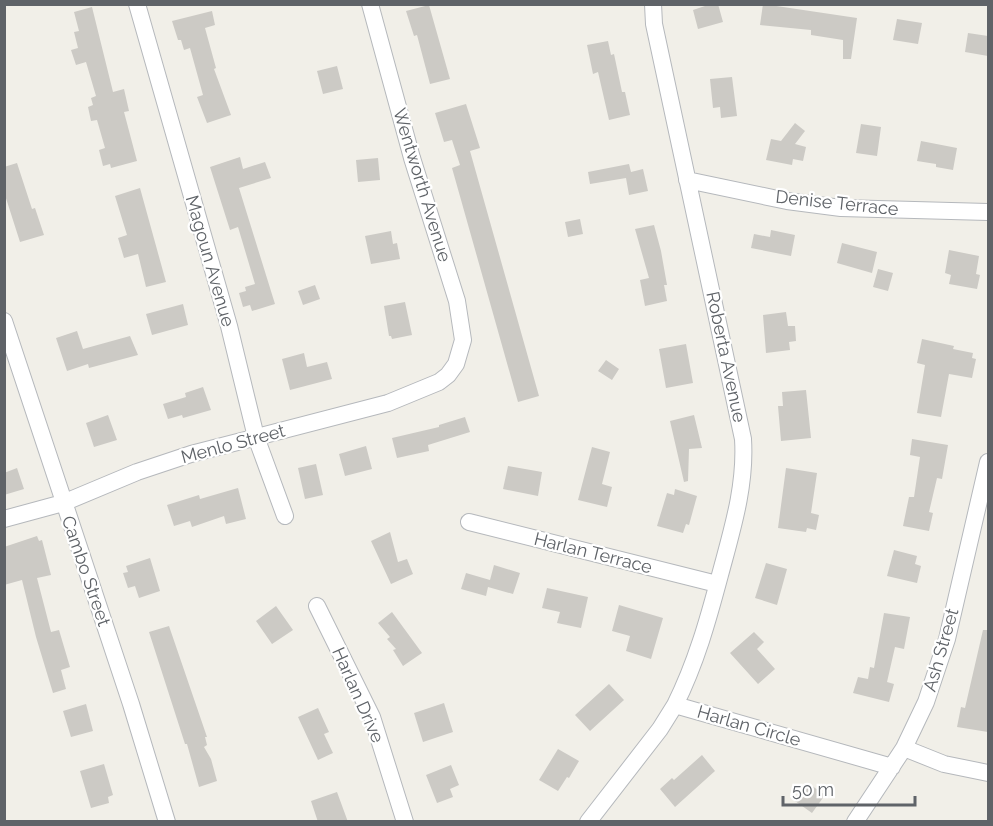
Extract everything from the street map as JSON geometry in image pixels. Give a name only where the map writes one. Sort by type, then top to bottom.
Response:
[{"type":"street","name":"Magoun Avenue","points":[[137,4],[229,327],[256,436],[285,516]]},
{"type":"street","name":"Wentworth Avenue","points":[[370,4],[415,169],[458,301],[463,340],[456,364]]},
{"type":"street","name":"Roberta Avenue","points":[[653,4],[654,24],[743,439],[743,473],[738,505],[701,644],[675,705]]},
{"type":"street","name":"Denise Terrace","points":[[687,180],[787,201],[841,208],[988,212]]},
{"type":"street","name":"Cambo Street","points":[[4,321],[131,704],[167,822]]},
{"type":"street","name":"Menlo Street","points":[[4,519],[63,503],[159,464],[256,436],[388,403],[439,382],[456,364]]},
{"type":"street","name":"Ash Street","points":[[855,822],[904,748],[927,702],[939,664],[988,462]]},
{"type":"street","name":"Harlan Terrace","points":[[469,522],[717,584]]},
{"type":"street","name":"Harlan Drive","points":[[317,606],[372,717],[405,822]]},
{"type":"street","name":"Harlan Circle","points":[[588,822],[660,729],[675,705],[892,767]]},
{"type":"street","points":[[904,748],[944,764],[988,773]]},
{"type":"building","points":[[718,4],[723,22],[698,29],[693,10]]},
{"type":"building","points":[[763,4],[857,18],[851,59],[843,59],[843,40],[811,35],[811,30],[760,25]]},
{"type":"building","points":[[429,5],[450,79],[430,84],[417,35],[414,36],[406,11]]},
{"type":"building","points":[[92,7],[113,92],[124,89],[129,111],[124,112],[137,161],[111,168],[110,164],[103,166],[99,150],[105,148],[97,120],[91,121],[88,107],[93,105],[91,98],[96,96],[86,62],[76,65],[71,50],[78,48],[74,32],[79,31],[74,12]]},
{"type":"building","points":[[212,11],[215,25],[205,28],[216,68],[214,69],[231,115],[207,123],[197,97],[203,95],[190,48],[184,50],[172,21]]},
{"type":"building","points":[[897,19],[922,23],[918,44],[893,40]]},
{"type":"building","points":[[968,33],[988,36],[988,56],[965,52]]},
{"type":"building","points":[[608,41],[611,55],[614,54],[622,92],[625,92],[630,115],[609,120],[598,72],[593,74],[587,45]]},
{"type":"building","points":[[337,66],[343,89],[323,94],[317,71]]},
{"type":"building","points":[[732,77],[737,116],[721,118],[720,107],[713,108],[710,79]]},
{"type":"building","points":[[466,104],[480,148],[470,151],[539,396],[518,402],[452,168],[460,165],[452,140],[444,142],[435,113]]},
{"type":"building","points":[[795,123],[805,131],[795,144],[806,147],[803,161],[793,159],[792,165],[766,160],[771,139],[781,141]]},
{"type":"building","points":[[861,124],[881,127],[877,156],[856,153]]},
{"type":"building","points":[[921,141],[957,148],[953,170],[917,161]]},
{"type":"building","points":[[240,157],[243,169],[265,162],[271,178],[239,188],[275,304],[252,311],[250,305],[243,307],[239,293],[246,291],[245,287],[255,284],[238,227],[230,230],[210,167]]},
{"type":"building","points":[[378,158],[380,180],[358,182],[356,160]]},
{"type":"building","points":[[17,163],[32,209],[35,208],[44,235],[20,242],[4,192],[4,167]]},
{"type":"building","points":[[629,164],[631,172],[643,169],[648,191],[629,195],[626,178],[590,184],[588,172]]},
{"type":"building","points":[[140,188],[166,282],[146,287],[138,254],[124,258],[118,238],[127,235],[115,196]]},
{"type":"building","points":[[580,219],[583,234],[568,237],[565,222]]},
{"type":"building","points":[[654,225],[667,285],[664,285],[667,301],[645,306],[640,280],[649,278],[635,229]]},
{"type":"building","points":[[771,230],[795,235],[791,256],[751,248],[754,234],[770,237]]},
{"type":"building","points":[[391,231],[393,244],[397,243],[400,259],[371,264],[365,236]]},
{"type":"building","points":[[842,243],[877,252],[872,273],[837,263]]},
{"type":"building","points":[[949,250],[979,256],[976,274],[980,275],[977,289],[949,284],[951,275],[945,273]]},
{"type":"building","points":[[878,269],[893,273],[888,291],[873,287]]},
{"type":"building","points":[[315,285],[320,299],[303,305],[298,291]]},
{"type":"building","points":[[405,302],[412,335],[392,339],[389,336],[384,306]]},
{"type":"building","points":[[183,304],[188,325],[152,335],[146,314]]},
{"type":"building","points":[[786,312],[788,326],[795,326],[796,341],[789,342],[790,350],[766,353],[763,315]]},
{"type":"building","points":[[77,331],[83,349],[130,336],[138,355],[89,368],[88,364],[67,371],[56,338]]},
{"type":"building","points":[[922,339],[973,353],[972,358],[976,359],[972,378],[949,374],[941,417],[917,413],[925,365],[917,363]]},
{"type":"building","points":[[686,344],[693,383],[666,388],[659,349]]},
{"type":"building","points":[[304,353],[307,367],[327,362],[332,379],[290,390],[282,359]]},
{"type":"building","points":[[606,360],[619,369],[612,380],[598,371]]},
{"type":"building","points":[[203,387],[211,410],[183,418],[182,415],[168,419],[163,404],[186,397],[185,393]]},
{"type":"building","points":[[806,390],[811,438],[781,441],[778,406],[783,406],[782,392]]},
{"type":"building","points":[[108,415],[117,440],[94,447],[86,423]]},
{"type":"building","points":[[694,415],[702,448],[689,449],[688,481],[684,482],[670,421]]},
{"type":"building","points":[[465,417],[470,432],[428,445],[429,451],[397,458],[392,438],[439,427],[439,425]]},
{"type":"building","points":[[912,439],[948,445],[942,479],[937,478],[929,512],[933,513],[929,531],[903,526],[909,497],[914,497],[920,457],[910,455]]},
{"type":"building","points":[[366,446],[372,469],[345,476],[339,454]]},
{"type":"building","points":[[592,447],[610,452],[602,484],[612,487],[607,507],[578,500]]},
{"type":"building","points":[[316,464],[323,495],[305,499],[298,468]]},
{"type":"building","points":[[508,466],[542,472],[538,496],[503,489]]},
{"type":"building","points":[[17,468],[24,489],[4,495],[4,473]]},
{"type":"building","points":[[786,468],[817,473],[811,513],[819,515],[816,530],[807,528],[806,532],[778,528]]},
{"type":"building","points":[[238,488],[246,519],[226,524],[224,516],[192,527],[190,521],[174,526],[167,505],[199,495],[200,499]]},
{"type":"building","points":[[675,489],[697,496],[689,525],[686,524],[683,533],[657,526],[667,493],[674,495]]},
{"type":"building","points":[[390,532],[398,562],[407,559],[413,574],[391,584],[371,541]]},
{"type":"building","points":[[37,536],[39,541],[42,540],[51,575],[37,578],[51,632],[59,630],[70,667],[61,670],[66,689],[53,693],[22,580],[4,585],[4,547]]},
{"type":"building","points":[[894,550],[917,556],[915,564],[921,566],[917,583],[887,576]]},
{"type":"building","points":[[150,558],[160,591],[139,598],[135,586],[128,588],[123,573],[128,572],[126,566]]},
{"type":"building","points":[[766,563],[787,569],[777,605],[755,598]]},
{"type":"building","points":[[494,565],[520,573],[513,594],[488,587],[486,596],[461,589],[466,573],[490,580]]},
{"type":"building","points":[[547,588],[588,597],[581,628],[557,623],[560,612],[542,608]]},
{"type":"building","points":[[619,605],[663,618],[651,659],[626,651],[630,636],[612,631]]},
{"type":"building","points":[[276,606],[293,630],[272,644],[256,621]]},
{"type":"building","points":[[392,612],[422,653],[403,666],[393,650],[396,649],[387,639],[390,637],[378,623]]},
{"type":"building","points":[[884,613],[910,617],[904,649],[895,647],[887,682],[894,684],[889,702],[853,693],[858,677],[868,679],[870,667],[874,668]]},
{"type":"building","points":[[169,626],[207,737],[205,737],[207,745],[204,747],[211,759],[217,781],[199,787],[149,632]]},
{"type":"building","points":[[983,630],[988,630],[988,732],[957,727],[961,707],[965,708]]},
{"type":"building","points":[[754,632],[764,642],[757,649],[775,669],[758,684],[730,653]]},
{"type":"building","points":[[609,684],[624,700],[590,731],[575,715]]},
{"type":"building","points":[[444,703],[453,732],[423,742],[414,713]]},
{"type":"building","points":[[86,704],[93,731],[71,737],[63,711]]},
{"type":"building","points":[[318,708],[329,732],[324,734],[333,753],[318,760],[298,717]]},
{"type":"building","points":[[558,749],[579,761],[558,791],[539,780]]},
{"type":"building","points":[[702,755],[715,771],[675,807],[660,789],[672,778],[674,780]]},
{"type":"building","points":[[104,764],[113,795],[108,797],[109,803],[91,808],[80,771]]},
{"type":"building","points":[[451,765],[459,785],[450,789],[453,797],[437,803],[426,775]]},
{"type":"building","points":[[808,783],[825,795],[812,813],[795,801]]},
{"type":"building","points":[[337,792],[348,822],[318,822],[311,801]]}]
